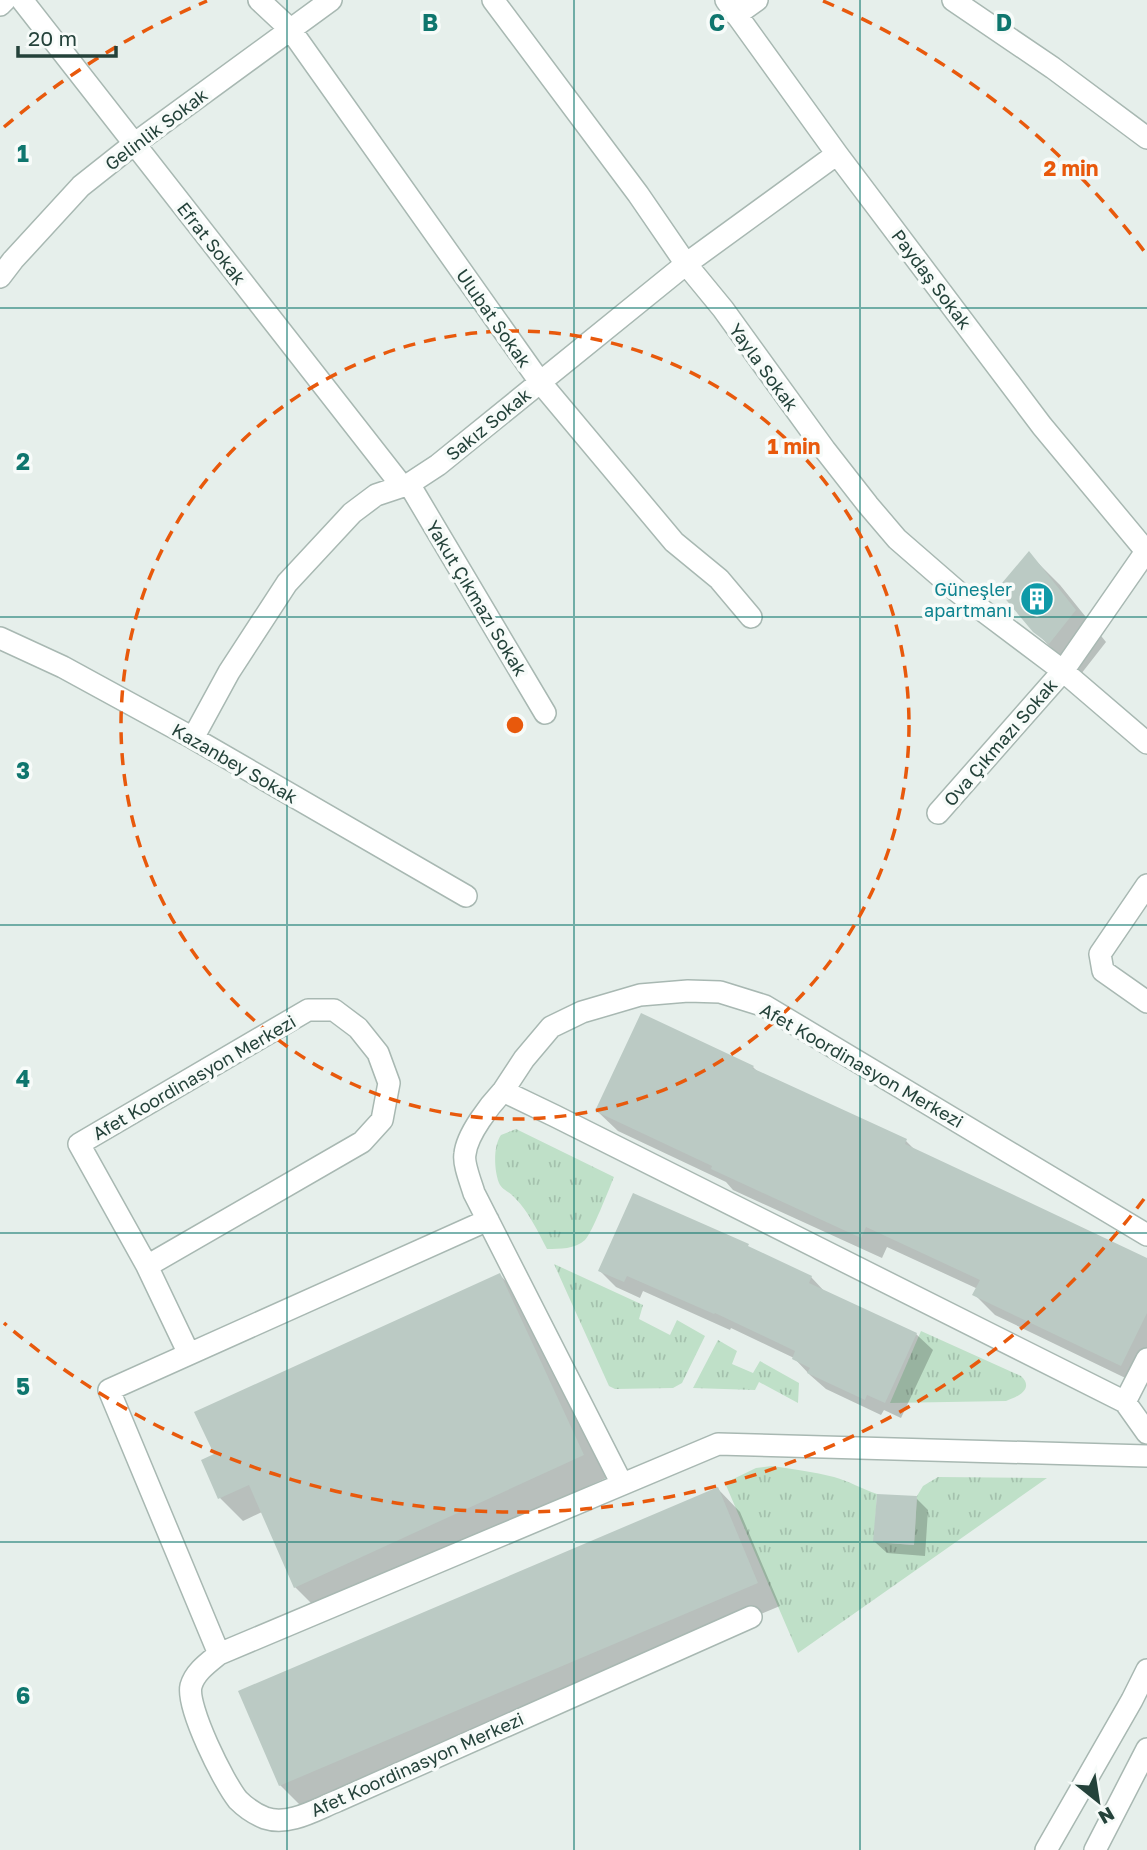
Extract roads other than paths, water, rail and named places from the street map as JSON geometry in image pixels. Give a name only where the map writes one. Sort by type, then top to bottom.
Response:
[{"type":"street","points":[[0,5],[5,0]]},
{"type":"street","name":"Efrat Sokak","points":[[22,0],[406,485]]},
{"type":"street","name":"Ulubat Sokak","points":[[259,0],[290,29],[540,382],[674,542],[719,579],[751,617]]},
{"type":"street","name":"Gelinlik Sokak","points":[[0,277],[81,186],[331,0]]},
{"type":"street","name":"Yayla Sokak","points":[[493,0],[825,450],[897,539],[958,592],[1063,671],[1147,743]]},
{"type":"street","points":[[731,7],[757,0]]},
{"type":"street","points":[[958,1],[1147,138]]},
{"type":"street","name":"Paydaş Sokak","points":[[731,7],[837,154],[1042,426],[1146,551]]},
{"type":"street","name":"Sakız Sokak","points":[[192,738],[229,672],[287,583],[352,513],[376,495],[406,485],[461,448],[686,264],[837,154]]},
{"type":"street","name":"Yakut Çıkmazı Sokak","points":[[406,485],[545,713]]},
{"type":"street","name":"Ova Çıkmazı Sokak","points":[[938,813],[1063,671],[1146,551]]},
{"type":"street","name":"Kazanbey Sokak","points":[[0,638],[63,667],[192,738],[466,896]]},
{"type":"street","points":[[1147,885],[1100,954],[1102,971],[1147,1002]]},
{"type":"street","name":"Afet Koordinasyon Merkezi","points":[[622,1484],[474,1192],[464,1155],[484,1114],[524,1059],[551,1027],[582,1012],[640,995],[688,991],[720,992],[765,1006],[1147,1235]]},
{"type":"street","name":"Afet Koordinasyon Merkezi","points":[[147,1266],[362,1142],[382,1120],[389,1083],[378,1053],[358,1028],[334,1010],[308,1010],[79,1144],[147,1266],[189,1354]]},
{"type":"street","points":[[503,1091],[1125,1402],[1147,1433]]},
{"type":"street","points":[[219,1654],[109,1390],[488,1220]]},
{"type":"street","points":[[1125,1402],[1147,1359]]},
{"type":"street","name":"Afet Koordinasyon Merkezi","points":[[751,1617],[350,1796],[287,1820],[267,1818],[250,1811],[237,1799],[212,1756],[194,1709],[191,1687],[201,1669],[219,1654],[718,1444],[1147,1456]]},
{"type":"street","points":[[1046,1850],[1147,1670]]},
{"type":"street","points":[[1095,1850],[1147,1749]]},
{"type":"place","name":"Güneşler apartmanı","points":[[1037,599]]}]
